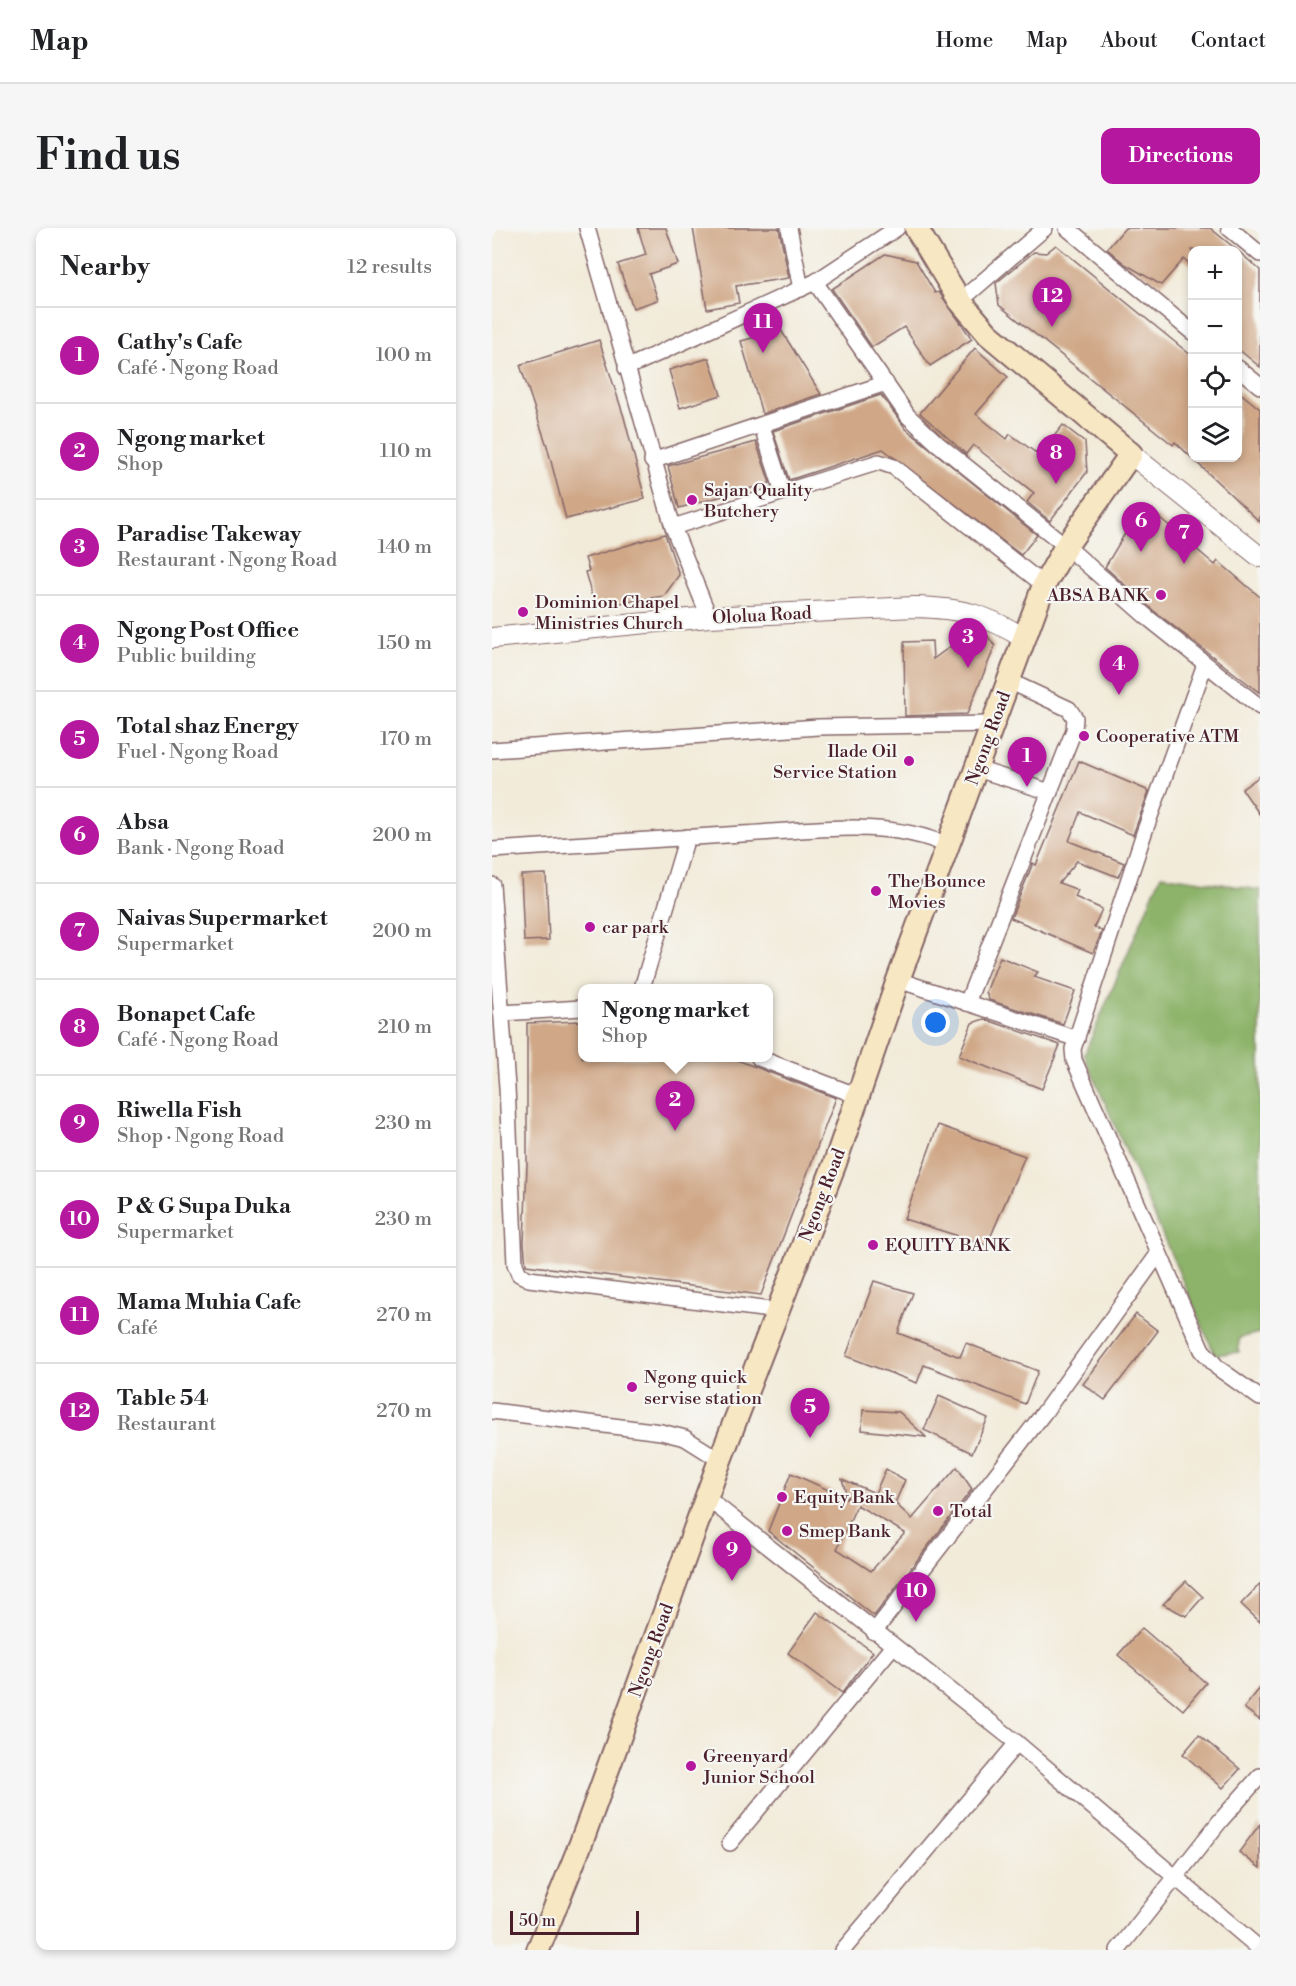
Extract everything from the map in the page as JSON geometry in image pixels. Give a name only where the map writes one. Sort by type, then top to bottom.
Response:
[{"type":"main road","points":[[916,228],[960,301],[988,334],[1131,454]]},
{"type":"main road","name":"Ngong Road","points":[[538,1950],[585,1833],[720,1460],[858,1096],[898,980],[1044,585],[1066,546],[1131,454]]},
{"type":"street","points":[[587,228],[652,461],[673,527],[709,617]]},
{"type":"street","points":[[789,228],[801,289]]},
{"type":"street","points":[[626,368],[815,282],[897,228]]},
{"type":"street","points":[[960,301],[1045,228]]},
{"type":"street","points":[[1067,228],[1188,329]]},
{"type":"street","points":[[1229,228],[1260,254]]},
{"type":"street","points":[[815,282],[908,416],[938,444],[1066,546],[1148,618],[1260,707]]},
{"type":"street","points":[[1242,371],[1260,386]]},
{"type":"street","points":[[652,461],[886,383]]},
{"type":"street","points":[[762,426],[783,492]]},
{"type":"street","points":[[1131,454],[1260,557]]},
{"type":"street","points":[[673,527],[870,464],[887,463],[1044,585]]},
{"type":"street","name":"Ololua Road","points":[[492,638],[709,617],[945,608],[974,613],[1000,623],[1025,639]]},
{"type":"street","points":[[1206,664],[1144,833],[1073,1049],[1077,1068],[1202,1350],[1218,1368],[1260,1398]]},
{"type":"street","points":[[967,1003],[1074,730],[1076,718],[1069,709],[1009,681]]},
{"type":"street","points":[[492,750],[818,728],[993,724]]},
{"type":"street","points":[[977,769],[1050,792]]},
{"type":"street","points":[[492,850],[841,829],[900,830],[925,835],[949,846]]},
{"type":"street","points":[[643,984],[657,931],[687,837]]},
{"type":"street","points":[[492,885],[502,1013],[515,1264],[519,1274],[529,1279],[778,1311]]},
{"type":"street","points":[[898,980],[1077,1039]]},
{"type":"street","points":[[502,1013],[578,1008]]},
{"type":"street","points":[[769,1062],[858,1096]]},
{"type":"street","points":[[874,1632],[1042,1414],[1159,1253]]},
{"type":"street","points":[[492,1411],[661,1432],[685,1438],[720,1460]]},
{"type":"street","points":[[707,1498],[1017,1743],[1260,1949]]},
{"type":"street","points":[[730,1843],[893,1646]]},
{"type":"street","points":[[843,1950],[1017,1743]]},
{"type":"street","points":[[1118,1950],[1174,1877],[1260,1776]]},
{"type":"green space","points":[[1161,875],[1260,890],[1260,1333],[1239,1338],[1239,1352],[1215,1355],[1084,1055]]},
{"type":"building","points":[[638,228],[666,228],[678,264],[649,274],[658,300],[633,308],[618,264],[646,255]]},
{"type":"building","points":[[693,228],[779,228],[789,278],[736,286],[739,303],[707,309]]},
{"type":"building","points":[[1125,228],[1210,228],[1232,246],[1188,246],[1188,262],[1184,259],[1161,285],[1125,264],[1107,249]]},
{"type":"building","points":[[1056,245],[1188,353],[1188,454],[1175,442],[1173,445],[999,305],[996,283],[1034,252],[1046,253]]},
{"type":"building","points":[[885,254],[916,261],[935,293],[939,292],[972,339],[930,366],[904,327],[872,347],[832,289]]},
{"type":"building","points":[[1242,254],[1260,270],[1260,367],[1242,352]]},
{"type":"building","points":[[781,330],[821,394],[762,414],[741,341]]},
{"type":"building","points":[[599,340],[624,417],[645,499],[566,519],[547,446],[520,365]]},
{"type":"building","points":[[975,348],[1008,377],[976,414],[1007,439],[1010,434],[1039,455],[1063,425],[1085,442],[1087,472],[1050,521],[1027,502],[1034,493],[973,445],[966,454],[920,413]]},
{"type":"building","points":[[709,358],[721,395],[680,408],[669,370]]},
{"type":"building","points":[[1242,394],[1260,409],[1260,522],[1196,462],[1242,462]]},
{"type":"building","points":[[881,395],[906,429],[1037,535],[1021,555],[883,449],[789,480],[773,431]]},
{"type":"building","points":[[756,442],[770,483],[679,508],[668,466]]},
{"type":"building","points":[[1159,517],[1215,565],[1218,561],[1260,597],[1260,693],[1154,611],[1105,567],[1133,520]]},
{"type":"building","points":[[665,534],[679,575],[664,596],[595,607],[585,572],[589,571],[585,558]]},
{"type":"building","points":[[976,628],[984,631],[995,646],[967,714],[905,716],[904,642],[932,641],[933,659]]},
{"type":"building","points":[[1079,761],[1149,791],[1133,835],[1080,812],[1069,841],[1124,863],[1118,877],[1077,861],[1059,883],[1078,890],[1075,897],[1102,909],[1094,927],[1102,931],[1093,953],[1011,918],[1033,863],[1036,865]]},
{"type":"building","points":[[1260,776],[1260,815],[1242,789]]},
{"type":"building","points":[[546,874],[549,940],[524,941],[521,875]]},
{"type":"building","points":[[1000,957],[1038,972],[1034,977],[1075,991],[1063,1024],[989,1000],[986,992]]},
{"type":"building","points":[[984,1019],[1060,1045],[1042,1089],[959,1056],[972,1023]]},
{"type":"building","points":[[578,1021],[578,1062],[742,1062],[836,1098],[761,1295],[526,1265],[524,1244],[527,1164],[527,1023]]},
{"type":"building","points":[[938,1125],[1025,1156],[987,1245],[904,1219]]},
{"type":"building","points":[[874,1281],[913,1293],[898,1333],[960,1357],[966,1343],[1038,1371],[1025,1404],[924,1365],[917,1383],[846,1356]]},
{"type":"building","points":[[1136,1314],[1158,1331],[1105,1400],[1083,1384]]},
{"type":"building","points":[[939,1396],[988,1418],[972,1453],[924,1430]]},
{"type":"building","points":[[863,1410],[899,1412],[926,1437],[862,1430]]},
{"type":"building","points":[[957,1467],[972,1489],[874,1616],[768,1531],[791,1473],[848,1499],[842,1479],[875,1493],[886,1469],[905,1480],[895,1503],[912,1519]],"holes":[[[857,1505],[905,1533],[871,1571],[837,1549]]]},
{"type":"building","points":[[1186,1581],[1203,1597],[1186,1616],[1163,1604]]},
{"type":"building","points":[[1260,1584],[1260,1622],[1241,1604]]},
{"type":"building","points":[[817,1612],[873,1652],[842,1693],[788,1653]]},
{"type":"building","points":[[1142,1628],[1206,1683],[1183,1710],[1118,1655]]},
{"type":"building","points":[[1260,1688],[1260,1720],[1244,1708]]},
{"type":"building","points":[[1199,1735],[1240,1769],[1223,1788],[1183,1754]]},
{"type":"building","points":[[1260,1824],[1260,1868],[1239,1852]]},
{"type":"place","name":"Table 54","points":[[1052,327]]},
{"type":"place","name":"Mama Muhia Cafe","points":[[763,353]]},
{"type":"place","name":"Bonapet Cafe","points":[[1056,484]]},
{"type":"place","name":"Sajan Quality Butchery","points":[[692,500]]},
{"type":"place","name":"Absa","points":[[1141,552]]},
{"type":"place","name":"Naivas Supermarket","points":[[1184,564]]},
{"type":"place","name":"ABSA BANK","points":[[1161,595]]},
{"type":"place","name":"Dominion Chapel Ministries Church","points":[[523,612]]},
{"type":"place","name":"Paradise Takeway","points":[[968,668]]},
{"type":"place","name":"Ngong Post Office","points":[[1119,695]]},
{"type":"place","name":"Cooperative ATM","points":[[1084,736]]},
{"type":"place","name":"Ilade Oil Service Station","points":[[909,761]]},
{"type":"place","name":"Cathy's Cafe","points":[[1027,787]]},
{"type":"place","name":"The Bounce Movies","points":[[876,891]]},
{"type":"place","name":"car park","points":[[590,927]]},
{"type":"place","name":"Ngong market","points":[[675,1131]]},
{"type":"place","name":"EQUITY BANK","points":[[873,1245]]},
{"type":"place","name":"Ngong quick servise station","points":[[632,1387]]},
{"type":"place","name":"Total shaz Energy","points":[[810,1438]]},
{"type":"place","name":"Equity Bank","points":[[782,1497]]},
{"type":"place","name":"Total","points":[[938,1511]]},
{"type":"place","name":"Smep Bank","points":[[787,1531]]},
{"type":"place","name":"Riwella Fish","points":[[732,1581]]},
{"type":"place","name":"P & G Supa Duka","points":[[916,1622]]},
{"type":"place","name":"Greenyard Junior School","points":[[691,1766]]}]
